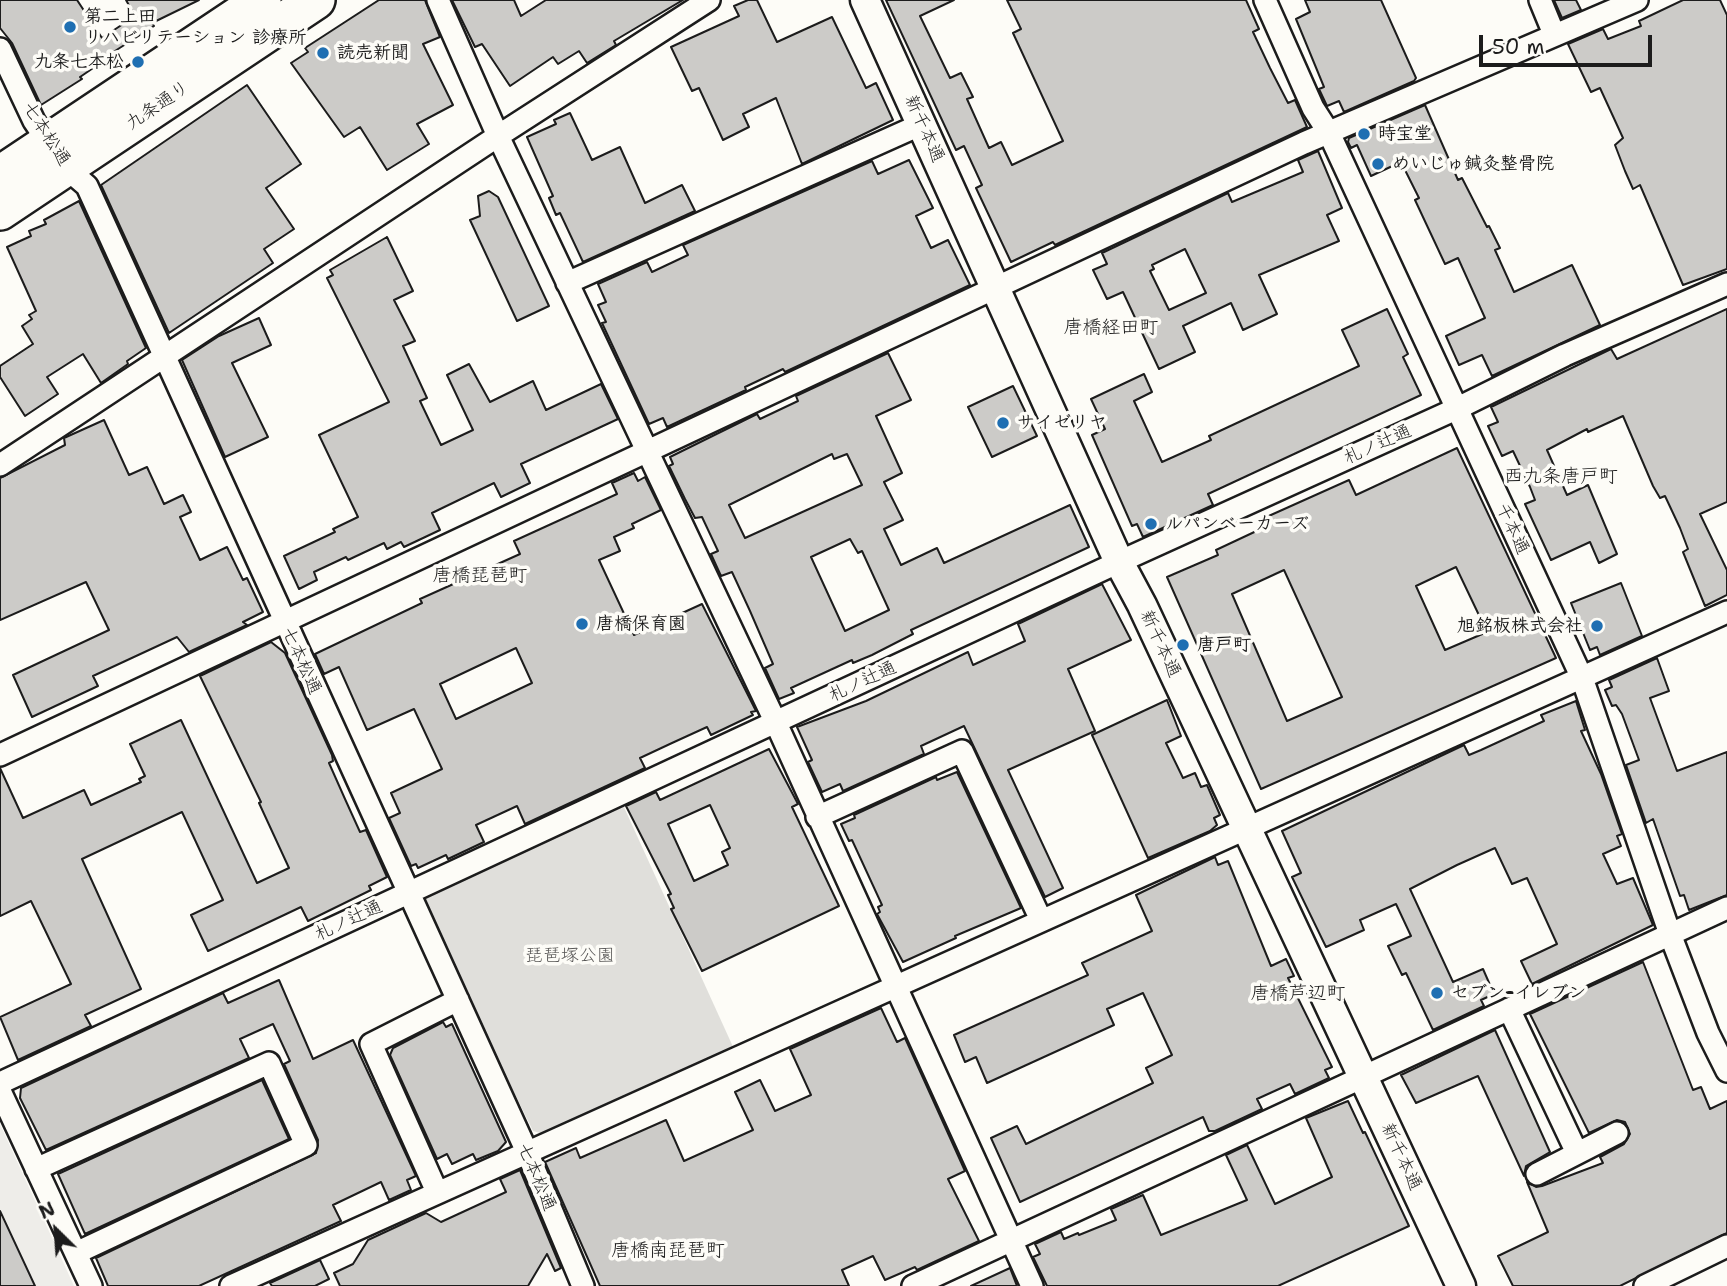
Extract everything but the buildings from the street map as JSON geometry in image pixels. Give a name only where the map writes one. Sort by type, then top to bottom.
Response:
[{"type":"highway","name":"九条通り","points":[[0,211],[57,155],[262,0]]},
{"type":"highway","name":"九条通り","points":[[0,175],[57,155],[316,0]]},
{"type":"street","points":[[438,0],[567,283],[776,723],[1032,1286]]},
{"type":"street","points":[[0,465],[498,135],[709,0]]},
{"type":"street","name":"新千本通","points":[[865,0],[1119,562],[1461,1286]]},
{"type":"street","name":"千本通","points":[[1265,0],[1313,108],[1329,132],[1582,678],[1670,934],[1708,1033],[1727,1070]]},
{"type":"street","points":[[1540,0],[1554,34]]},
{"type":"street","points":[[0,755],[1329,132],[1637,0]]},
{"type":"street","name":"七本松通","points":[[0,49],[33,121],[57,155],[87,186],[407,894],[527,1152],[576,1284]]},
{"type":"street","points":[[567,283],[922,124]]},
{"type":"street","name":"札ノ辻通","points":[[0,1083],[1119,562],[1456,410],[1565,355],[1727,284]]},
{"type":"street","points":[[231,1286],[1727,612]]},
{"type":"street","points":[[817,817],[962,751],[1041,920]]},
{"type":"street","points":[[913,1286],[1727,908]]},
{"type":"street","points":[[437,1192],[371,1044],[458,1000]]},
{"type":"street","points":[[1509,1009],[1577,1153]]},
{"type":"street","points":[[36,1169],[269,1063],[306,1145],[76,1253]]},
{"type":"street","points":[[0,1091],[91,1286]]},
{"type":"street","points":[[1537,1174],[1617,1133]]},
{"type":"street","points":[[1645,1286],[1727,1246]]},
{"type":"shaded area","points":[[0,1124],[74,1286],[0,1286]]},
{"type":"green space","name":"琵琶塚公園","points":[[623,805],[734,1049],[544,1134],[533,1131],[424,909],[426,898]]},
{"type":"place","name":"第二上田 リハビリテーション 診療所","points":[[70,27]]},
{"type":"place","name":"読売新聞","points":[[323,53]]},
{"type":"place","name":"九条七本松","points":[[138,62]]},
{"type":"place","name":"時宝堂","points":[[1364,134]]},
{"type":"place","name":"めいじゅ鍼灸整骨院","points":[[1378,164]]},
{"type":"place","name":"サイゼリヤ","points":[[1003,423]]},
{"type":"place","name":"ルパンベーカーズ","points":[[1151,524]]},
{"type":"place","name":"唐橋保育園","points":[[582,624]]},
{"type":"place","name":"旭銘板株式会社","points":[[1597,626]]},
{"type":"place","name":"唐戸町","points":[[1183,645]]},
{"type":"place","name":"セブン-イレブン","points":[[1437,993]]},
{"type":"district","name":"唐橋経田町","points":[[1111,328]]},
{"type":"district","name":"西九条唐戸町","points":[[1561,477]]},
{"type":"district","name":"唐橋琵琶町","points":[[480,576]]},
{"type":"district","name":"唐橋芦辺町","points":[[1298,994]]},
{"type":"district","name":"唐橋南琵琶町","points":[[668,1251]]}]
